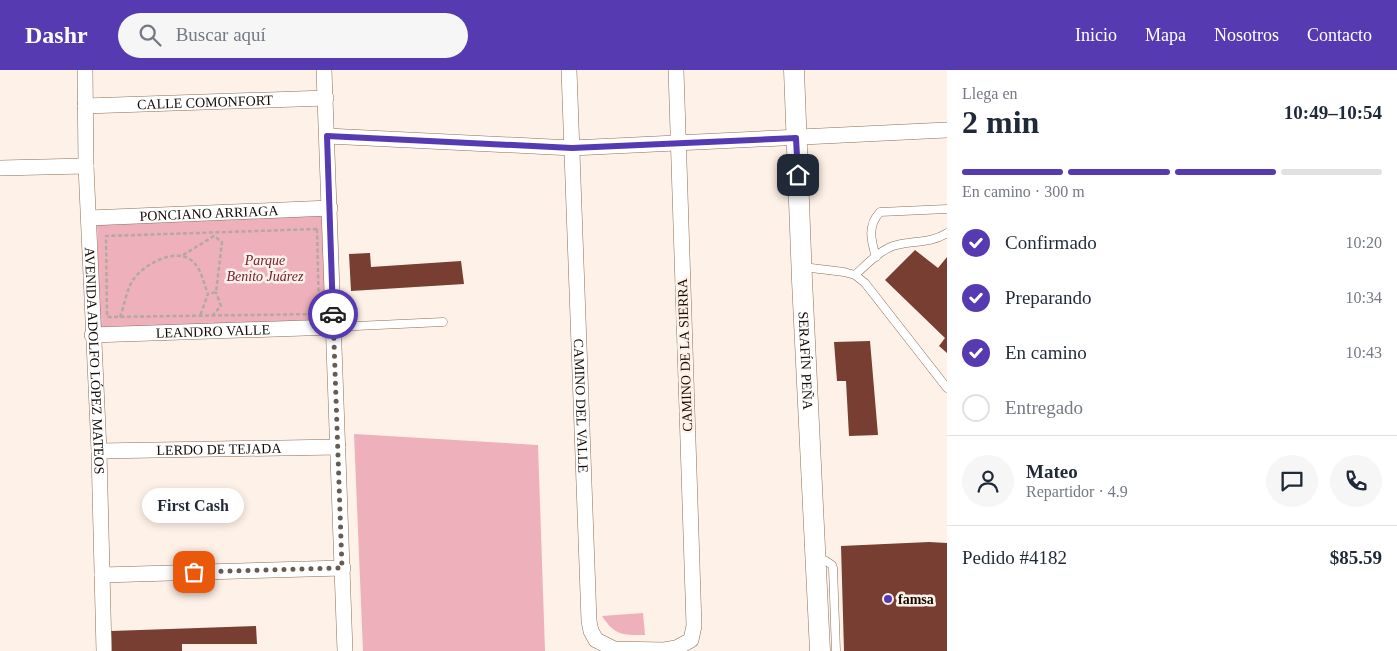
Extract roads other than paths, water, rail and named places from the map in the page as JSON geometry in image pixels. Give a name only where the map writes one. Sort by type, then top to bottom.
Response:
[{"type":"main road","name":"SERAFÍN PEÑA","points":[[794,70],[801,267],[820,651]]},
{"type":"street","name":"AVENIDA ADOLFO LÓPEZ MATEOS","points":[[85,70],[86,166],[92,335],[99,451],[104,651]]},
{"type":"street","points":[[324,70],[345,651]]},
{"type":"street","name":"CAMINO DEL VALLE","points":[[569,70],[588,609],[591,631],[596,640],[614,649],[664,650],[676,648],[691,640]]},
{"type":"street","name":"CAMINO DE LA SIERRA","points":[[676,70],[694,612],[691,640]]},
{"type":"street","name":"CALLE COMONFORT","points":[[85,106],[326,98]]},
{"type":"street","points":[[327,136],[572,148],[947,130]]},
{"type":"street","points":[[0,168],[86,166]]},
{"type":"street","name":"PONCIANO ARRIAGA","points":[[89,218],[330,208]]},
{"type":"street","name":"LEANDRO VALLE","points":[[92,335],[334,327]]},
{"type":"street","name":"LERDO DE TEJADA","points":[[99,451],[338,447]]},
{"type":"street","points":[[102,575],[342,568]]},
{"type":"lane","points":[[876,257],[871,242],[871,230],[873,219],[880,212],[947,209]]},
{"type":"lane","points":[[855,275],[891,247],[931,241],[947,233]]},
{"type":"lane","points":[[801,267],[844,272],[855,275],[865,283],[947,388]]},
{"type":"lane","points":[[334,327],[443,322]]},
{"type":"lane","points":[[815,558],[826,560],[832,565],[836,651]]},
{"type":"place","name":"First Cash","points":[[194,572]]},
{"type":"place","name":"famsa","points":[[888,599]]},
{"type":"park label","name":"Parque Benito Juárez","points":[[265,268]]}]
